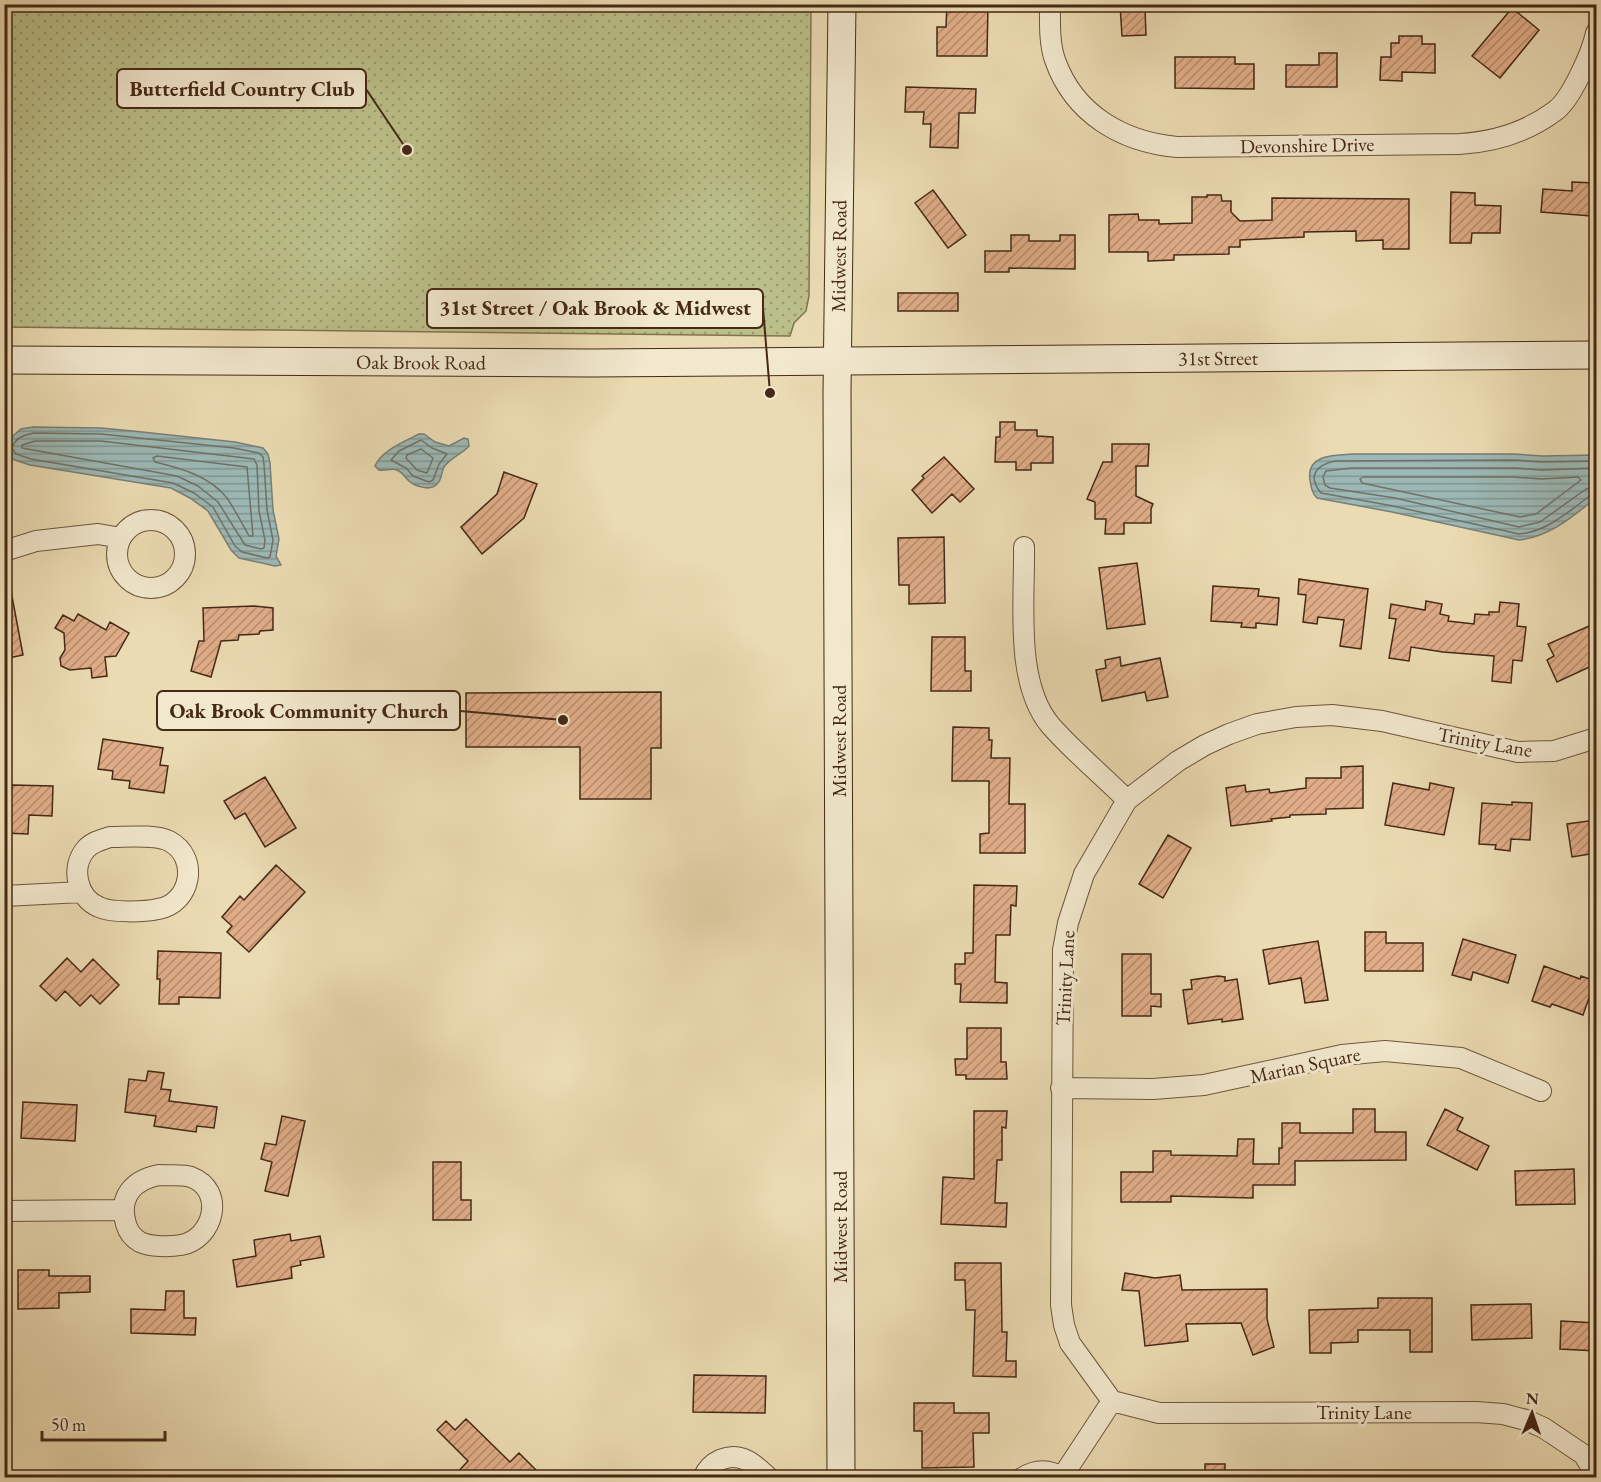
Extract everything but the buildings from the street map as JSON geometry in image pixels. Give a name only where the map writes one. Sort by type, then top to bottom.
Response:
[{"type":"main road","name":"Midwest Road","points":[[841,1478],[838,361],[842,4]]},
{"type":"main road","name":"31st Street","points":[[838,361],[1596,355]]},
{"type":"main road","name":"Oak Brook Road","points":[[4,360],[582,363],[838,361]]},
{"type":"street","name":"Devonshire Drive","points":[[1050,4],[1054,59],[1078,102],[1122,134],[1157,145],[1177,147],[1459,144],[1499,139],[1557,110],[1583,70],[1593,47],[1596,33]]},
{"type":"street","points":[[4,551],[36,542],[88,535],[98,534],[121,538]]},
{"type":"street","points":[[1024,547],[1025,654],[1027,673],[1035,699],[1050,724],[1127,800]]},
{"type":"street","name":"Trinity Lane","points":[[1596,738],[1554,751],[1518,752],[1362,717],[1332,715],[1296,717],[1257,724],[1205,745],[1178,761],[1127,800],[1088,866],[1074,901],[1063,950],[1061,980],[1061,1305],[1070,1344],[1112,1401],[1159,1413],[1476,1412],[1503,1414],[1526,1420],[1555,1434],[1584,1455],[1596,1475]]},
{"type":"street","points":[[110,837],[160,837],[178,847],[188,867],[189,878],[181,896],[163,908],[108,910],[93,905],[82,892],[77,879],[80,857],[96,842],[110,837]]},
{"type":"street","points":[[4,896],[82,892]]},
{"type":"street","name":"Marian Square","points":[[1061,1088],[1153,1089],[1195,1086],[1233,1080],[1342,1055],[1385,1051],[1461,1058],[1541,1092]]},
{"type":"street","points":[[159,1175],[190,1176],[198,1180],[206,1189],[212,1210],[207,1229],[193,1241],[180,1245],[156,1246],[139,1242],[132,1235],[126,1227],[122,1210],[126,1196],[136,1183],[159,1175]]},
{"type":"street","points":[[4,1211],[122,1210]]},
{"type":"street","points":[[1022,1478],[1029,1473],[1042,1470],[1063,1477],[1112,1401]]},
{"type":"street","points":[[703,1478],[710,1466],[722,1459],[735,1457],[747,1460],[769,1478]]},
{"type":"green space","points":[[5,4],[811,5],[809,296],[806,311],[794,323],[790,336],[5,327]]},
{"type":"water","points":[[33,427],[101,428],[235,442],[263,448],[268,454],[270,463],[273,510],[279,539],[276,556],[281,565],[275,566],[239,558],[231,550],[208,511],[171,488],[30,465],[12,459],[7,453],[8,440],[21,429]]},
{"type":"water","points":[[419,434],[424,434],[435,442],[449,446],[464,438],[468,439],[469,446],[447,464],[439,482],[430,488],[413,484],[397,470],[379,470],[375,466],[388,451]]},
{"type":"water","points":[[1352,454],[1596,455],[1596,498],[1551,530],[1519,540],[1317,498],[1310,480],[1312,466],[1322,458]]},
{"type":"place","name":"Butterfield Country Club","points":[[407,150]]},
{"type":"place","name":"31st Street / Oak Brook & Midwest","points":[[770,393]]},
{"type":"place","name":"Oak Brook Community Church","points":[[563,720]]}]
